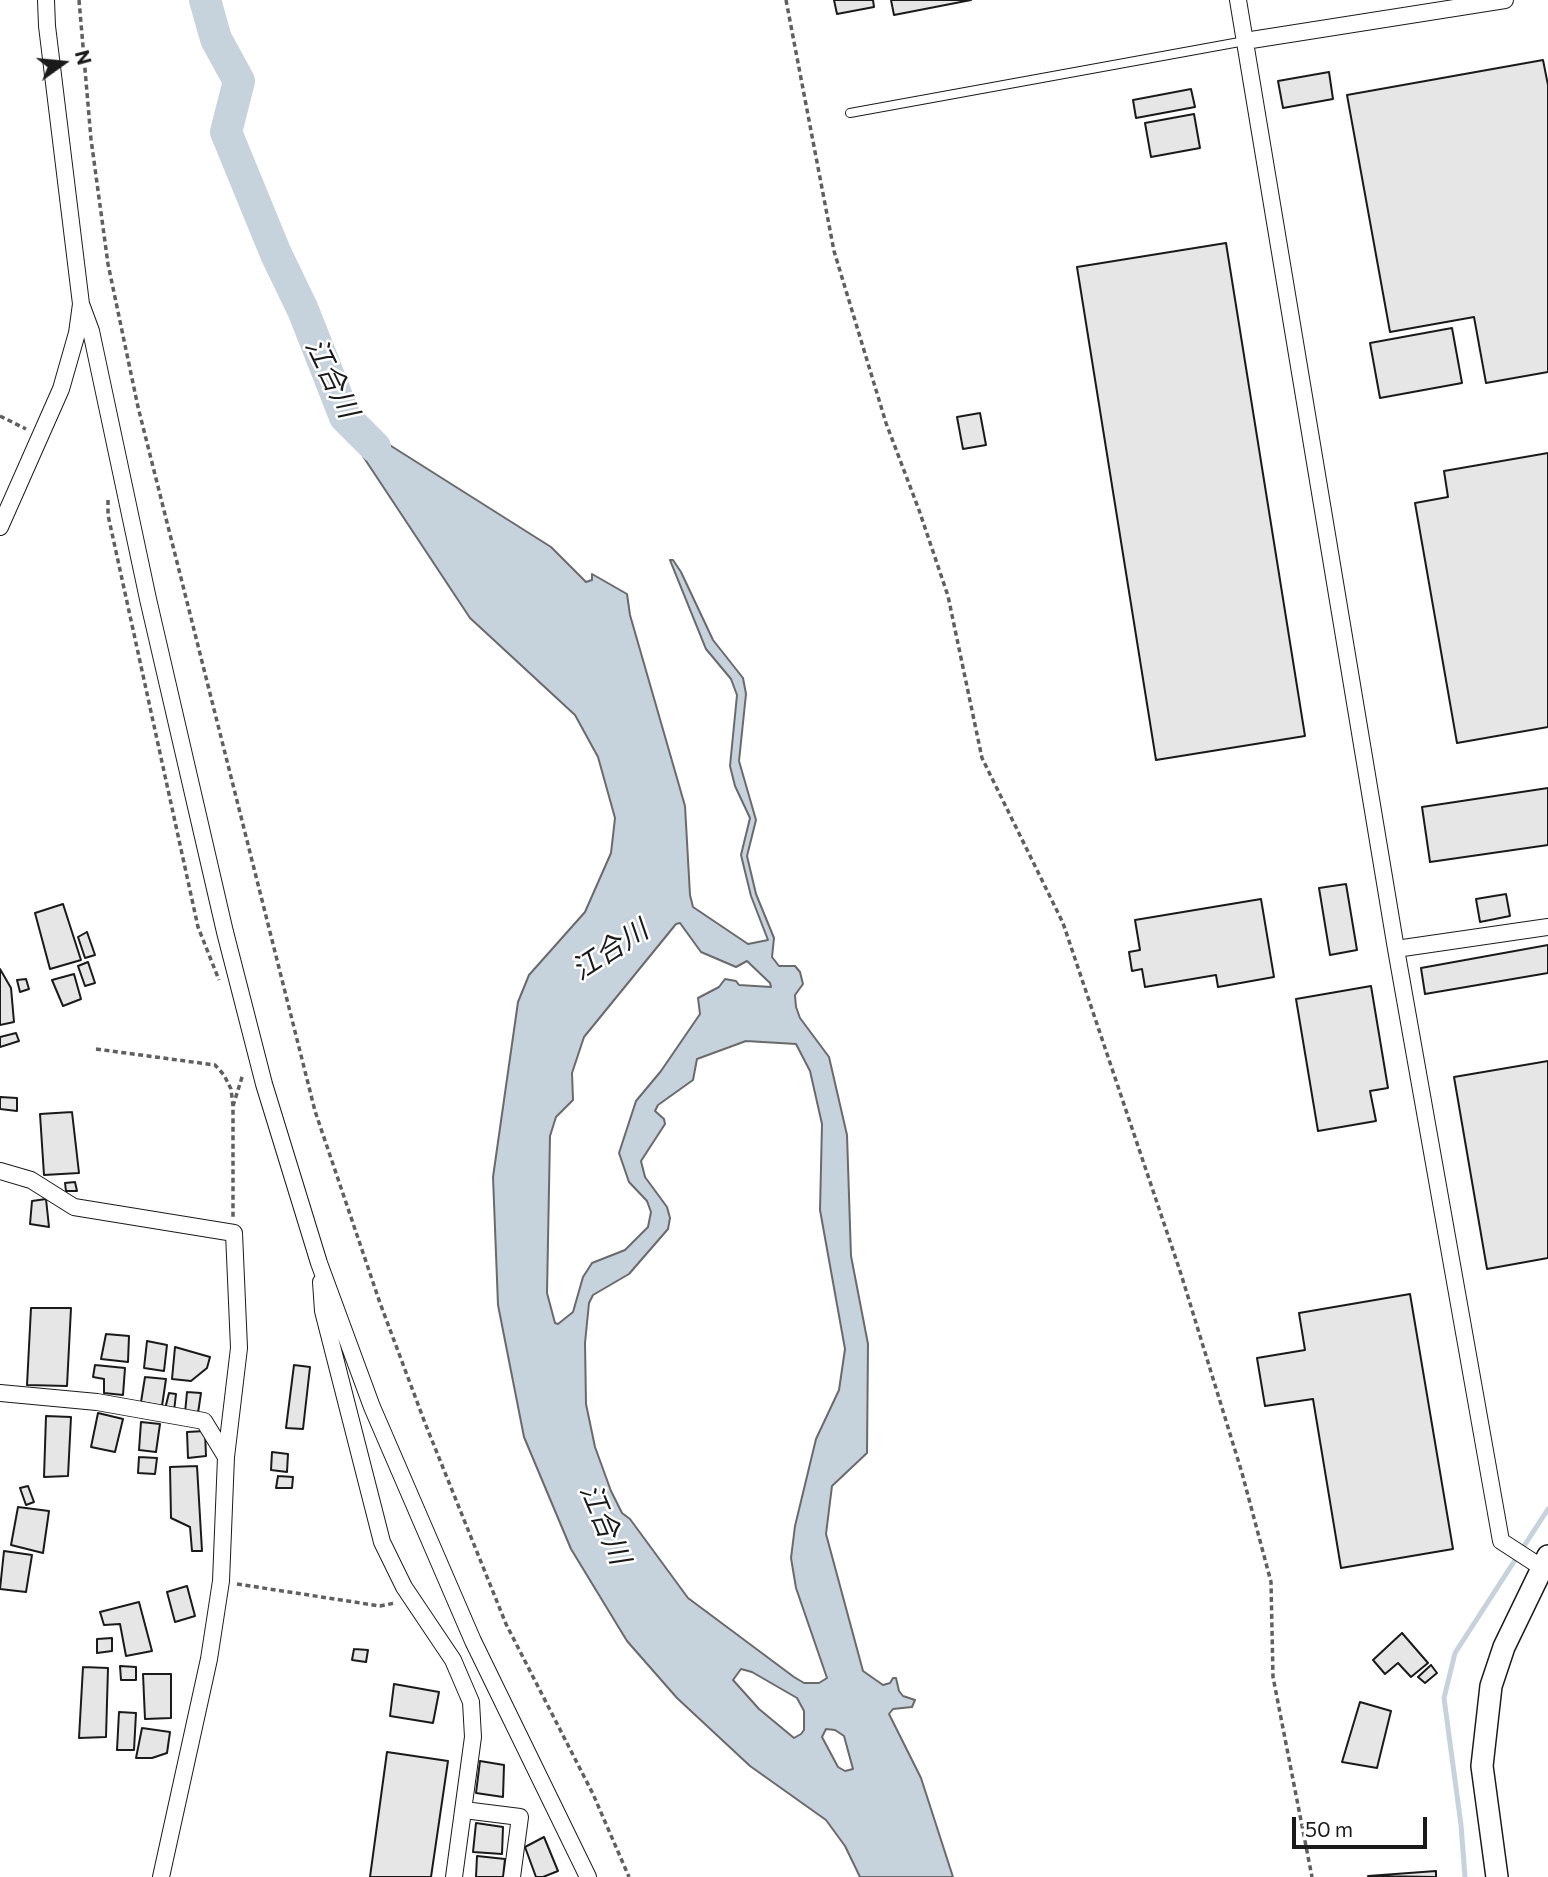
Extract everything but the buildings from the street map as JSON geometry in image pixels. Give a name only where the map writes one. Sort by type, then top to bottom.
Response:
[{"type":"street","points":[[46,0],[81,304],[91,331],[151,612],[225,932],[264,1084],[319,1263],[372,1407],[473,1641],[588,1877]]},
{"type":"street","points":[[1238,0],[1396,949],[1501,1541],[1545,1562],[1504,1647],[1491,1686],[1482,1766],[1497,1877]]},
{"type":"street","points":[[1245,41],[1505,0]]},
{"type":"street","points":[[0,527],[61,389],[77,333],[81,304]]},
{"type":"street","points":[[1396,949],[1548,927]]},
{"type":"street","points":[[0,1171],[31,1180],[74,1207],[234,1233],[239,1348],[226,1457],[221,1581],[209,1658],[161,1877]]},
{"type":"street","points":[[319,1263],[323,1311],[382,1542],[404,1587],[453,1660],[471,1702],[473,1737],[454,1877]]},
{"type":"street","points":[[0,1393],[97,1402],[204,1420],[226,1457]]},
{"type":"street","points":[[464,1810],[520,1817],[512,1877]]},
{"type":"lane","points":[[850,113],[1245,41]]},
{"type":"path","points":[[79,0],[91,139],[108,264],[132,381],[315,1111],[380,1303],[506,1624],[593,1794],[629,1877]]},
{"type":"path","points":[[786,0],[834,251],[886,423],[948,596],[982,758],[1063,923],[1181,1274],[1242,1473],[1271,1582],[1273,1677],[1312,1877]]},
{"type":"path","points":[[0,416],[40,436]]},
{"type":"path","points":[[108,494],[108,514],[198,928],[221,984]]},
{"type":"path","points":[[96,1049],[215,1065],[224,1074],[231,1089],[233,1106],[234,1233]]},
{"type":"path","points":[[233,1106],[243,1080],[243,1071]]},
{"type":"path","points":[[221,1581],[380,1606],[394,1604],[400,1599],[404,1587]]},
{"type":"water","points":[[331,408],[551,547],[586,582],[592,580],[592,574],[627,594],[630,615],[685,806],[693,907],[748,944],[768,940],[751,896],[741,855],[750,818],[735,786],[730,766],[737,695],[731,679],[706,649],[670,560],[673,560],[681,572],[713,640],[743,678],[746,694],[739,761],[756,820],[747,856],[756,894],[774,938],[772,957],[779,966],[795,966],[800,972],[803,984],[795,995],[796,1007],[800,1018],[829,1057],[847,1135],[851,1256],[868,1344],[867,1453],[832,1486],[826,1534],[863,1671],[883,1685],[896,1678],[903,1696],[915,1700],[912,1707],[893,1709],[889,1714],[921,1778],[953,1877],[860,1877],[845,1846],[826,1820],[750,1766],[677,1698],[627,1641],[571,1549],[524,1437],[498,1305],[493,1177],[518,1002],[529,975],[585,912],[611,853],[615,818],[598,757],[575,715],[470,618]],"holes":[[[680,923],[701,952],[736,967],[747,961],[771,987],[739,985],[736,981],[725,979],[719,987],[698,998],[700,1014],[661,1071],[636,1101],[619,1153],[629,1182],[647,1201],[651,1212],[648,1227],[625,1250],[592,1263],[583,1277],[573,1312],[558,1324],[555,1323],[547,1293],[550,1136],[556,1117],[573,1100],[572,1073],[584,1037],[676,924]],[[746,1041],[796,1044],[810,1071],[822,1124],[820,1210],[845,1349],[839,1390],[816,1439],[795,1526],[791,1558],[796,1588],[827,1678],[819,1683],[804,1683],[794,1677],[688,1598],[630,1519],[622,1513],[595,1447],[586,1404],[585,1343],[589,1303],[593,1295],[629,1274],[668,1229],[670,1218],[667,1207],[645,1177],[641,1161],[665,1124],[664,1119],[655,1111],[658,1105],[693,1080],[697,1059]],[[741,1669],[752,1672],[797,1698],[804,1711],[804,1730],[794,1738],[759,1709],[733,1680]],[[826,1729],[835,1730],[844,1736],[853,1769],[845,1771],[838,1767],[822,1737]]]},
{"type":"waterway","name":"江合川","points":[[205,0],[216,39],[239,81],[226,132],[276,254],[303,310],[345,417],[375,447]]},
{"type":"waterway","points":[[1465,1877],[1444,1698],[1455,1653],[1548,1509]]}]
